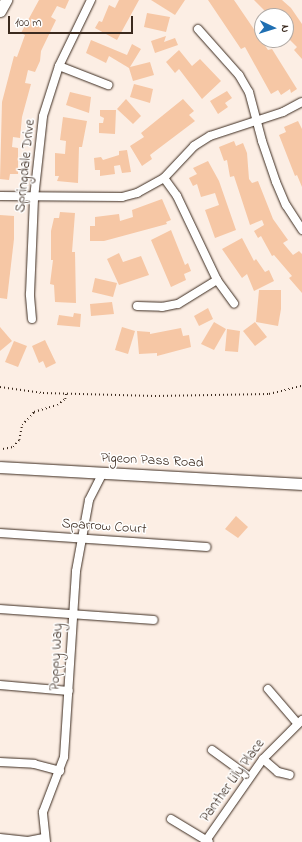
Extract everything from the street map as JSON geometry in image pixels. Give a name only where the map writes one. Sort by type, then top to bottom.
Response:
[{"type":"main road","points":[[0,11],[6,0]]},
{"type":"main road","name":"Pigeon Pass Road","points":[[0,467],[102,474],[302,484]]},
{"type":"street","name":"Springdale Drive","points":[[32,319],[30,294],[34,198],[43,116],[59,66],[91,0]]},
{"type":"street","points":[[198,29],[245,83],[276,182],[286,205],[302,230]]},
{"type":"street","points":[[59,66],[108,85]]},
{"type":"street","points":[[0,196],[34,198],[122,197],[137,193],[164,178],[201,140],[218,131],[257,121],[283,112],[302,102]]},
{"type":"street","points":[[164,178],[177,196],[217,280],[234,303]]},
{"type":"street","points":[[137,306],[162,307],[178,304],[217,280]]},
{"type":"street","name":"Poppy Way","points":[[45,840],[43,812],[46,798],[60,772],[64,757],[73,616],[82,539],[89,500],[102,474]]},
{"type":"street","name":"Sparrow Court","points":[[0,533],[207,547]]},
{"type":"street","points":[[0,609],[73,616],[154,620]]},
{"type":"street","points":[[0,685],[69,691]]},
{"type":"street","points":[[268,688],[300,722]]},
{"type":"street","name":"Panther Lily Place","points":[[207,841],[263,758],[300,722]]},
{"type":"street","points":[[212,750],[249,777]]},
{"type":"street","points":[[263,758],[278,772],[290,775]]},
{"type":"street","points":[[0,762],[46,766],[60,772]]},
{"type":"street","points":[[171,819],[207,841]]},
{"type":"street","points":[[0,838],[45,840]]},
{"type":"path","points":[[0,386],[66,393],[155,396],[268,394],[302,386]]},
{"type":"path","points":[[2,449],[13,446],[19,440],[22,425],[34,412],[57,405],[65,399],[66,393]]},
{"type":"building","points":[[39,0],[69,0],[65,9],[57,6],[51,17],[56,20],[41,51],[40,61],[35,72],[28,70],[25,83],[31,84],[22,117],[20,138],[13,137],[12,147],[18,148],[18,174],[10,174],[9,180],[0,179],[2,102],[14,56],[17,57],[25,35],[21,33]]},
{"type":"building","points":[[119,0],[139,0],[117,40],[95,28],[99,21],[102,22],[109,5],[115,8]]},
{"type":"building","points":[[151,0],[185,0],[175,15]]},
{"type":"building","points":[[208,0],[234,0],[254,29],[254,48],[267,48],[268,50],[272,49],[297,89],[291,93],[290,89],[281,95],[278,90],[271,94],[245,47],[241,49]]},
{"type":"building","points":[[254,0],[282,0],[291,8],[262,8]]},
{"type":"building","points":[[294,12],[302,24],[302,59],[294,50],[297,47],[294,44]]},
{"type":"building","points":[[147,13],[170,17],[166,32],[144,27]]},
{"type":"building","points":[[166,36],[164,42],[175,38],[178,45],[155,53],[151,41]]},
{"type":"building","points":[[91,40],[127,55],[132,44],[141,49],[130,67],[150,62],[154,75],[133,81],[129,68],[109,56],[106,63],[86,53]]},
{"type":"building","points":[[179,50],[192,66],[200,59],[221,81],[202,99],[179,69],[175,73],[166,62]]},
{"type":"building","points":[[134,84],[153,89],[150,103],[130,97]]},
{"type":"building","points":[[227,91],[232,98],[225,103],[228,107],[218,114],[210,101]]},
{"type":"building","points":[[70,92],[91,97],[89,113],[66,105]]},
{"type":"building","points":[[126,99],[141,116],[133,124],[117,109]]},
{"type":"building","points":[[183,99],[194,111],[189,115],[195,121],[150,155],[152,159],[142,166],[130,146],[144,137],[141,133]]},
{"type":"building","points":[[100,110],[116,110],[115,134],[99,133],[99,123],[103,123],[104,118],[100,116]]},
{"type":"building","points":[[63,117],[87,121],[82,147],[79,147],[78,183],[57,181],[59,176],[55,176],[55,153],[65,154],[66,141],[60,140]]},
{"type":"building","points":[[298,121],[302,129],[302,187],[297,175],[295,176],[279,135],[286,132],[284,127]]},
{"type":"building","points":[[234,141],[236,146],[243,143],[247,153],[249,179],[252,183],[258,181],[273,219],[288,240],[283,243],[293,255],[299,251],[302,254],[302,293],[289,278],[292,276],[274,255],[272,256],[261,236],[258,238],[254,231],[264,225],[262,220],[250,225],[234,176],[230,177],[227,160],[224,161],[219,147]]},
{"type":"building","points":[[127,150],[131,172],[122,173],[120,165],[114,166],[115,174],[100,176],[100,170],[95,170],[94,158],[101,157],[103,160],[119,155],[119,151]]},
{"type":"building","points":[[208,161],[219,181],[236,230],[215,238],[205,210],[219,205],[215,193],[201,197],[197,184],[193,186],[189,178],[197,174],[193,168]]},
{"type":"building","points":[[162,199],[171,220],[166,222],[167,224],[104,241],[90,241],[90,226],[95,226],[95,217],[119,214],[120,221],[133,217],[132,210]]},
{"type":"building","points":[[60,212],[75,213],[72,252],[75,252],[76,303],[55,302],[54,285],[50,284],[53,260],[51,260],[51,231],[54,218],[59,218]]},
{"type":"building","points":[[0,215],[14,216],[14,239],[7,299],[0,298]]},
{"type":"building","points":[[171,230],[185,265],[188,263],[191,271],[184,274],[186,280],[171,287],[151,240]]},
{"type":"building","points":[[242,238],[254,261],[256,259],[265,272],[269,270],[274,281],[254,291],[247,274],[242,278],[222,249]]},
{"type":"building","points":[[119,253],[123,262],[141,256],[149,275],[119,285],[107,259]]},
{"type":"building","points":[[95,278],[117,283],[113,297],[92,292]]},
{"type":"building","points":[[259,290],[281,290],[281,309],[278,326],[256,322]]},
{"type":"building","points":[[112,302],[114,314],[91,316],[90,304]]},
{"type":"building","points":[[208,308],[213,319],[199,326],[194,316]]},
{"type":"building","points":[[74,313],[81,314],[80,327],[57,325],[59,315],[73,317]]},
{"type":"building","points":[[214,322],[226,329],[214,350],[201,344]]},
{"type":"building","points":[[255,322],[267,337],[255,346],[243,331]]},
{"type":"building","points":[[0,327],[12,341],[0,351]]},
{"type":"building","points":[[122,327],[135,331],[128,354],[115,350]]},
{"type":"building","points":[[181,328],[183,336],[189,335],[191,347],[157,356],[157,353],[139,354],[137,331],[150,332],[150,334]]},
{"type":"building","points":[[227,329],[240,331],[238,352],[225,351]]},
{"type":"building","points":[[45,340],[56,363],[46,368],[43,361],[39,363],[32,346]]},
{"type":"building","points":[[14,341],[27,346],[18,367],[5,362]]},
{"type":"building","points":[[236,516],[248,527],[238,538],[225,529]]}]
